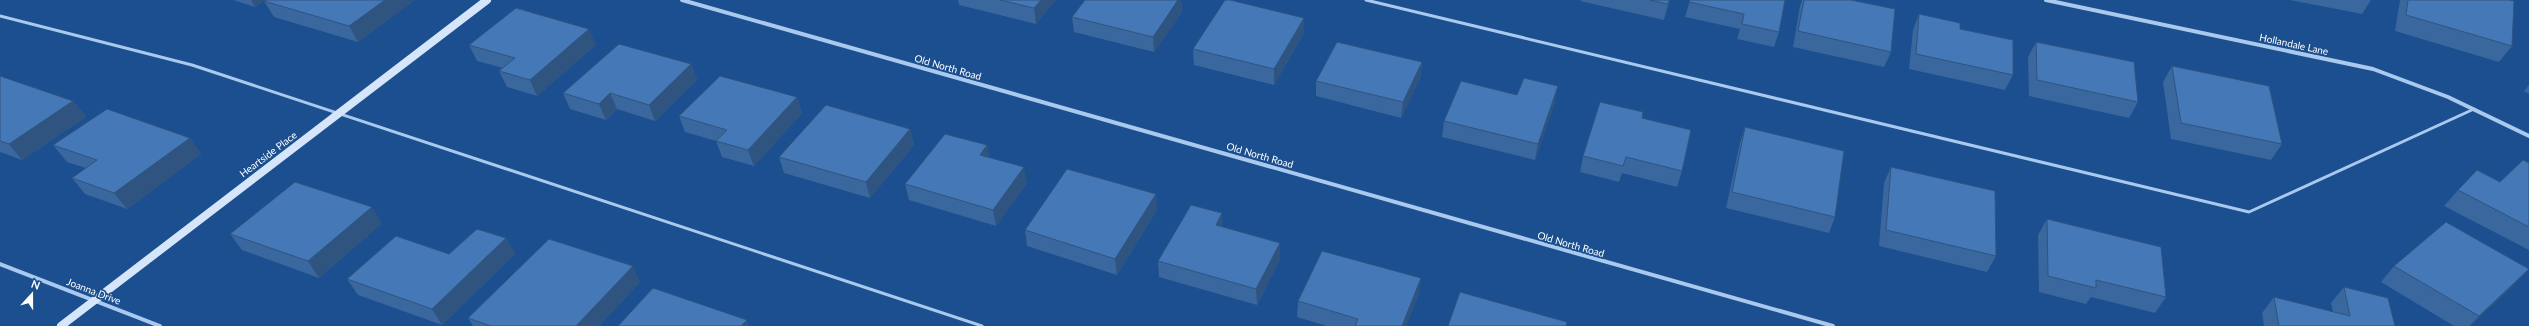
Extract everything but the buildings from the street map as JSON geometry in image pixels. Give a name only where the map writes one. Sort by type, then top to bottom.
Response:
[{"type":"street","name":"Heartside Place","points":[[61,326],[488,0]]},
{"type":"street","name":"Old North Road","points":[[682,0],[1832,326]]},
{"type":"street","name":"Hollandale Lane","points":[[2046,0],[2373,69],[2448,97],[2529,136]]},
{"type":"street","name":"Joanna Drive","points":[[0,264],[160,326]]},
{"type":"lane","points":[[1366,0],[2249,212],[2474,109]]},
{"type":"lane","points":[[0,16],[192,65],[982,326]]}]
